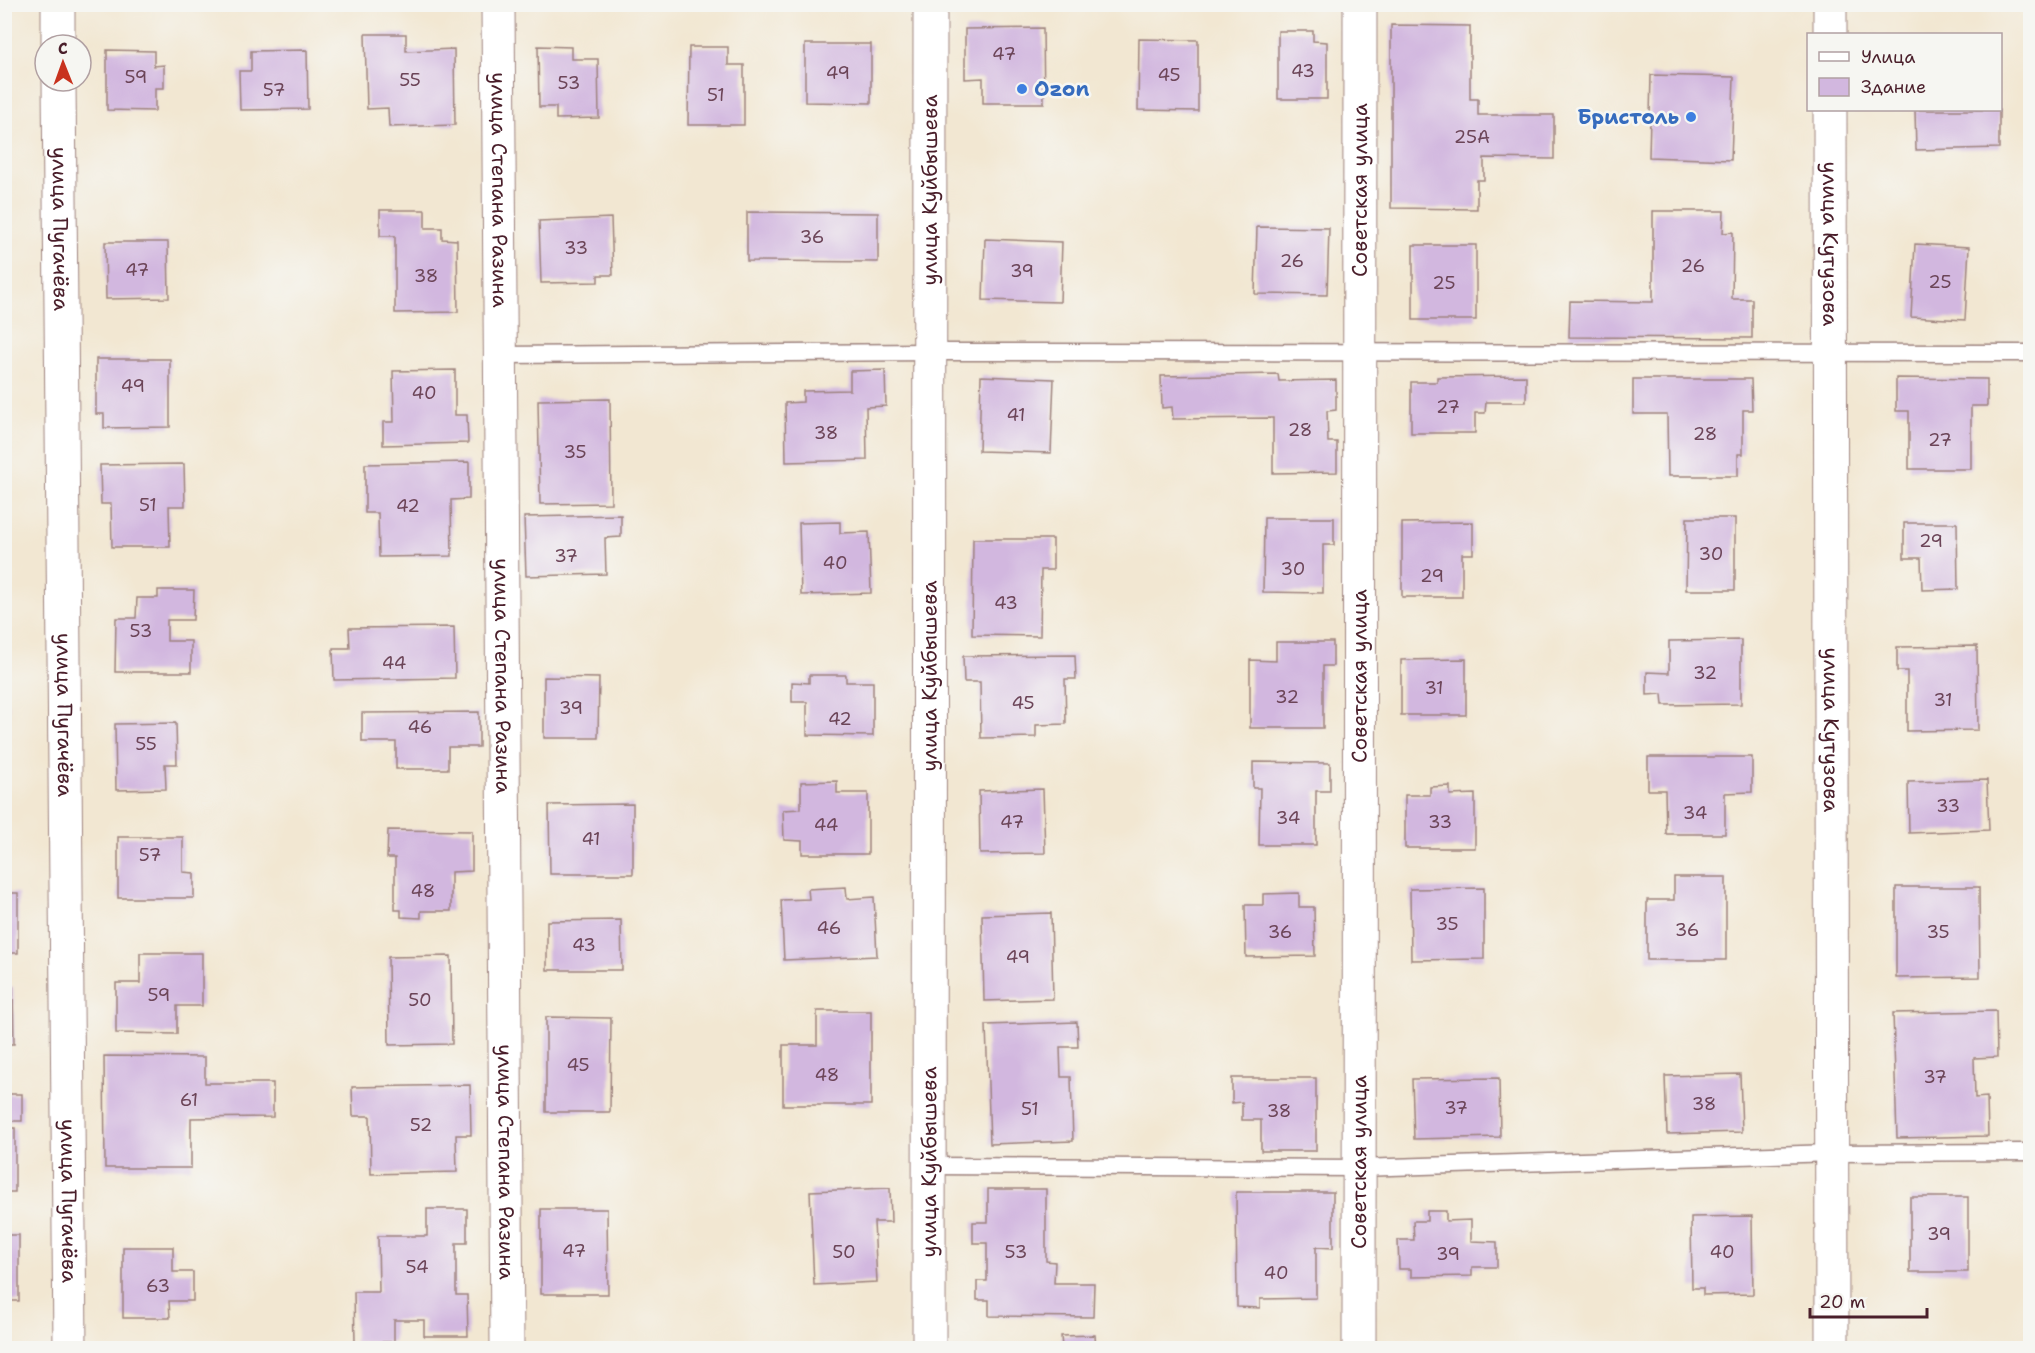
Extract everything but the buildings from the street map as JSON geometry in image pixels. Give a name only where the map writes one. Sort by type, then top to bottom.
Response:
[{"type":"street","points":[[58,4],[58,33]]},
{"type":"street","name":"улица Степана Разина","points":[[498,4],[507,1348]]},
{"type":"street","name":"улица Куйбышева","points":[[929,1348],[930,4]]},
{"type":"street","name":"Советская улица","points":[[1359,1348],[1360,4]]},
{"type":"street","points":[[1830,4],[1830,33]]},
{"type":"street","name":"улица Пугачёва","points":[[59,93],[70,1348]]},
{"type":"street","name":"улица Кутузова","points":[[1830,111],[1832,1348]]},
{"type":"lane","points":[[500,355],[930,352],[2031,353]]},
{"type":"lane","points":[[929,1166],[1359,1168],[1832,1154],[2031,1152]]},
{"type":"place","name":"Ozon","points":[[1022,89]]},
{"type":"place","name":"Бристоль","points":[[1691,117]]}]
